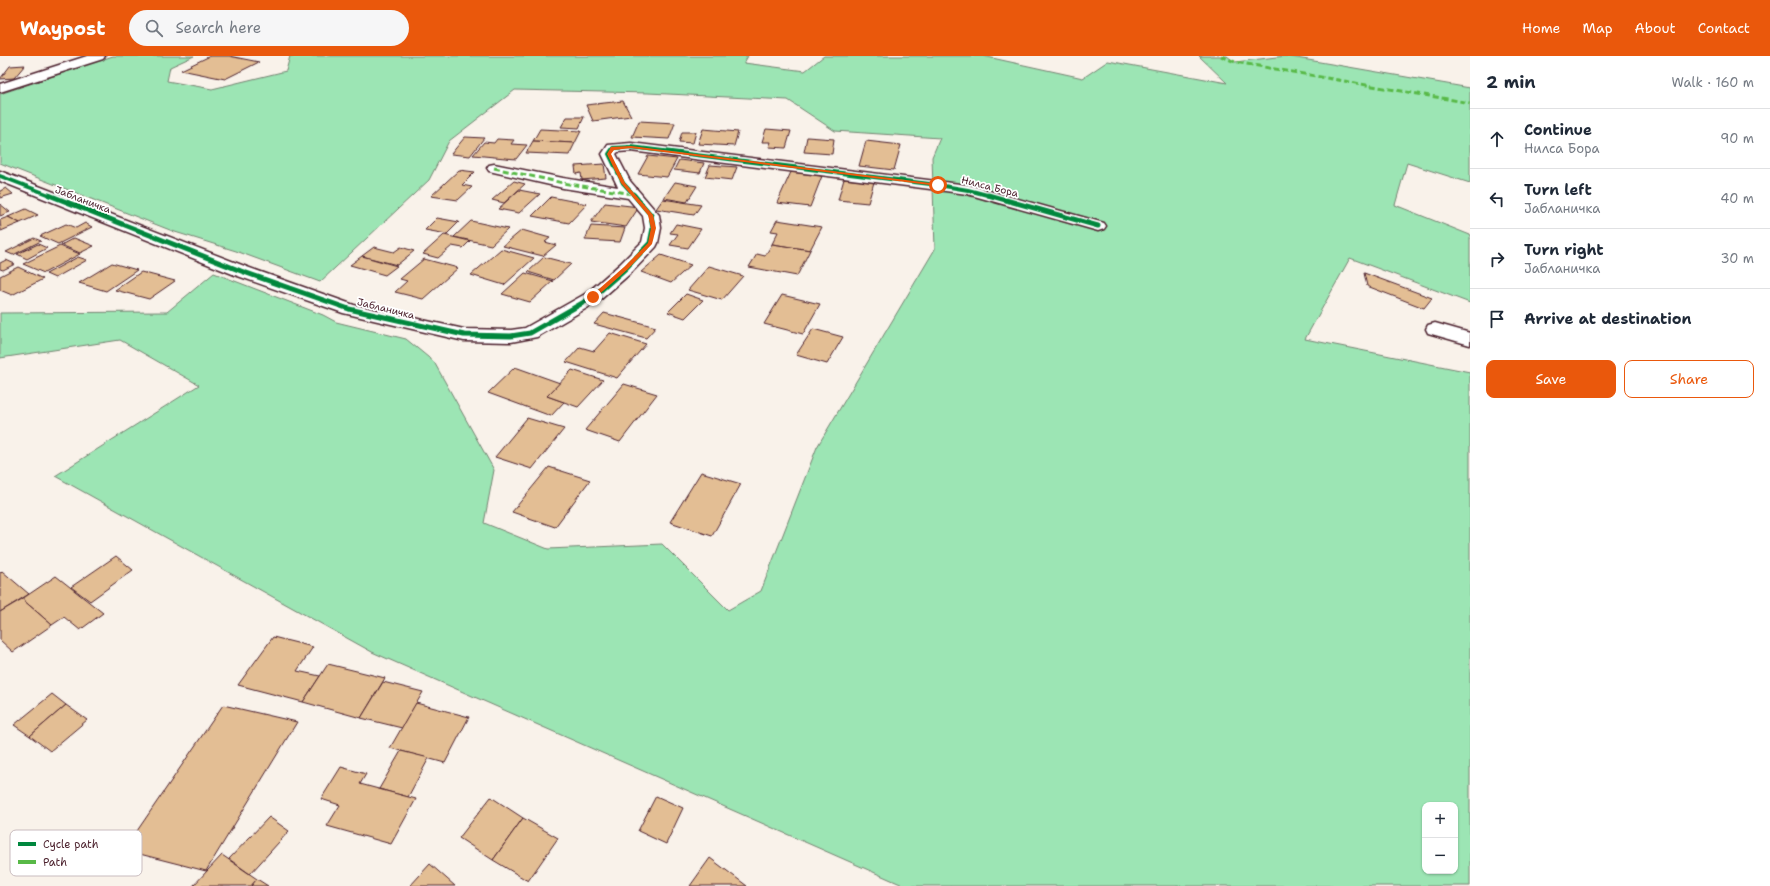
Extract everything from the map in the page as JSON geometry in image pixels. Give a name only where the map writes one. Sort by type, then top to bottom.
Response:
[{"type":"street","points":[[0,88],[99,56]]},
{"type":"street","name":"Нилса Бора","points":[[613,148],[631,147],[938,185],[968,190],[1098,226]]},
{"type":"street","name":"Јабланичка","points":[[0,176],[241,271],[349,309],[464,335],[512,336],[530,333],[593,297],[626,268],[650,243],[653,228],[651,215],[623,183],[609,154],[613,148]]},
{"type":"street","points":[[494,168],[563,183],[633,194]]},
{"type":"street","points":[[1435,329],[1470,339]]},
{"type":"green space","points":[[113,56],[194,56],[170,67],[167,81],[212,89],[286,71],[290,56],[748,56],[744,63],[805,71],[824,56],[983,56],[1083,78],[1108,61],[1227,83],[1199,56],[1227,56],[1235,62],[1285,56],[1470,88],[1470,183],[1407,163],[1395,205],[1470,235],[1470,303],[1350,258],[1305,339],[1470,372],[1470,886],[905,886],[372,652],[55,476],[199,385],[120,340],[0,358],[0,313],[167,312],[214,273],[323,315],[336,322],[406,339],[434,362],[494,470],[484,523],[548,549],[662,544],[728,610],[761,591],[817,447],[935,249],[932,157],[940,138],[835,131],[788,100],[648,93],[515,90],[449,141],[429,180],[320,282],[236,251],[175,232],[0,163],[0,94]]},
{"type":"building","points":[[210,56],[229,56],[259,62],[225,79],[181,70]]},
{"type":"building","points":[[25,65],[14,78],[0,79],[10,66]]},
{"type":"building","points":[[623,101],[631,116],[593,121],[586,105]]},
{"type":"building","points":[[567,117],[584,117],[579,128],[561,127]]},
{"type":"building","points":[[639,121],[675,123],[669,139],[632,137]]},
{"type":"building","points":[[540,129],[581,131],[575,143],[533,141]]},
{"type":"building","points":[[703,129],[738,132],[734,146],[698,144]]},
{"type":"building","points":[[766,129],[791,131],[786,148],[769,147],[771,142],[762,142]]},
{"type":"building","points":[[682,132],[696,132],[693,143],[679,142]]},
{"type":"building","points":[[465,137],[484,138],[470,156],[451,154]]},
{"type":"building","points":[[807,137],[834,139],[832,154],[804,152]]},
{"type":"building","points":[[497,139],[514,140],[511,144],[527,145],[516,159],[473,155],[484,142],[494,143]]},
{"type":"building","points":[[533,141],[575,143],[569,155],[526,153]]},
{"type":"building","points":[[866,141],[901,145],[894,170],[859,166]]},
{"type":"building","points":[[648,156],[677,159],[667,177],[638,174]]},
{"type":"building","points":[[679,160],[704,163],[700,173],[674,170]]},
{"type":"building","points":[[604,164],[606,178],[582,180],[581,173],[576,174],[575,166]]},
{"type":"building","points":[[710,165],[737,167],[732,180],[705,177]]},
{"type":"building","points":[[459,170],[475,172],[462,185],[472,187],[458,200],[431,196]]},
{"type":"building","points":[[791,172],[822,176],[810,207],[777,203]]},
{"type":"building","points":[[844,179],[874,182],[868,203],[838,200]]},
{"type":"building","points":[[514,181],[525,184],[504,203],[492,200]]},
{"type":"building","points":[[675,182],[697,186],[687,202],[664,198]]},
{"type":"building","points":[[6,188],[13,194],[0,198],[0,191]]},
{"type":"building","points":[[519,190],[540,194],[519,213],[498,209]]},
{"type":"building","points":[[551,197],[587,204],[569,223],[532,216]]},
{"type":"building","points":[[663,199],[701,205],[694,215],[656,209]]},
{"type":"building","points":[[605,203],[639,207],[626,227],[591,222]]},
{"type":"building","points":[[0,204],[10,212],[0,216]]},
{"type":"building","points":[[26,209],[38,215],[20,223],[8,217]]},
{"type":"building","points":[[8,217],[20,223],[1,231],[0,220]]},
{"type":"building","points":[[437,218],[459,222],[447,234],[425,230]]},
{"type":"building","points":[[777,220],[822,227],[810,250],[772,244],[778,232],[771,231]]},
{"type":"building","points":[[471,221],[508,229],[491,245],[454,237]]},
{"type":"building","points":[[85,223],[92,227],[58,244],[40,236],[66,224],[76,228]]},
{"type":"building","points":[[676,224],[701,229],[688,248],[670,245],[678,234],[670,233]]},
{"type":"building","points":[[591,226],[625,228],[620,242],[585,240]]},
{"type":"building","points":[[522,230],[550,238],[545,242],[556,245],[543,256],[503,246]]},
{"type":"building","points":[[444,235],[470,241],[463,248],[452,246],[438,258],[423,254]]},
{"type":"building","points":[[34,238],[41,241],[13,255],[6,252]]},
{"type":"building","points":[[74,238],[94,246],[80,253],[61,245]]},
{"type":"building","points":[[38,244],[47,248],[27,259],[17,254]]},
{"type":"building","points":[[772,244],[810,250],[797,276],[749,267],[757,254],[765,256]]},
{"type":"building","points":[[60,246],[80,254],[44,273],[23,264]]},
{"type":"building","points":[[374,247],[394,252],[401,247],[414,251],[397,265],[362,256]]},
{"type":"building","points":[[501,249],[534,258],[504,285],[471,275]]},
{"type":"building","points":[[661,255],[691,265],[671,283],[641,272]]},
{"type":"building","points":[[362,256],[397,266],[385,275],[350,265]]},
{"type":"building","points":[[78,257],[87,260],[55,278],[46,274]]},
{"type":"building","points":[[544,257],[571,264],[554,280],[528,272]]},
{"type":"building","points":[[424,259],[458,268],[423,299],[395,292],[407,281],[400,279]]},
{"type":"building","points":[[6,260],[15,264],[3,270],[0,269],[0,263]]},
{"type":"building","points":[[112,263],[137,270],[106,291],[79,283]]},
{"type":"building","points":[[709,266],[743,276],[722,300],[688,290]]},
{"type":"building","points":[[18,267],[43,279],[12,295],[0,290],[0,276]]},
{"type":"building","points":[[141,272],[175,281],[149,299],[115,290]]},
{"type":"building","points":[[525,273],[553,281],[530,302],[502,294]]},
{"type":"building","points":[[1364,273],[1432,298],[1424,308],[1367,286]]},
{"type":"building","points":[[686,294],[703,300],[685,318],[668,312]]},
{"type":"building","points":[[782,295],[820,304],[803,334],[764,324]]},
{"type":"building","points":[[604,313],[656,327],[646,338],[594,324]]},
{"type":"building","points":[[813,329],[843,337],[827,364],[796,355]]},
{"type":"building","points":[[610,333],[646,344],[617,378],[566,362],[580,347],[594,351]]},
{"type":"building","points":[[515,367],[560,383],[547,396],[564,402],[551,416],[488,393]]},
{"type":"building","points":[[572,370],[603,380],[578,407],[547,396]]},
{"type":"building","points":[[624,384],[657,394],[620,442],[585,430]]},
{"type":"building","points":[[527,418],[564,429],[532,469],[495,457]]},
{"type":"building","points":[[549,467],[590,480],[555,527],[512,512]]},
{"type":"building","points":[[701,472],[741,484],[712,536],[670,522]]},
{"type":"building","points":[[116,556],[133,570],[90,601],[71,587]]},
{"type":"building","points":[[2,571],[29,594],[0,612],[0,573]]},
{"type":"building","points":[[56,576],[103,613],[80,630],[64,617],[52,625],[22,599]]},
{"type":"building","points":[[22,599],[52,625],[13,652],[0,640],[0,612]]},
{"type":"building","points":[[273,637],[313,647],[297,671],[320,676],[303,702],[238,685]]},
{"type":"building","points":[[328,664],[385,678],[361,718],[303,702]]},
{"type":"building","points":[[383,682],[423,692],[402,728],[361,718]]},
{"type":"building","points":[[52,694],[66,705],[30,736],[14,725]]},
{"type":"building","points":[[416,703],[469,717],[445,763],[390,748]]},
{"type":"building","points":[[66,705],[87,720],[50,751],[30,736]]},
{"type":"building","points":[[223,705],[297,722],[206,871],[142,855],[142,830],[138,830]]},
{"type":"building","points":[[401,751],[429,758],[408,797],[379,789]]},
{"type":"building","points":[[341,767],[366,774],[360,784],[416,799],[391,844],[327,826],[340,805],[321,799]]},
{"type":"building","points":[[656,796],[683,808],[666,844],[638,831]]},
{"type":"building","points":[[491,797],[523,818],[493,860],[459,838]]},
{"type":"building","points":[[269,817],[289,831],[250,874],[229,859]]},
{"type":"building","points":[[523,818],[558,838],[528,881],[493,860]]},
{"type":"building","points":[[222,855],[257,879],[251,886],[193,886]]},
{"type":"building","points":[[710,858],[747,886],[690,886]]},
{"type":"building","points":[[430,864],[455,886],[410,886]]},
{"type":"building","points":[[257,879],[268,886],[251,886]]},
{"type":"marked path","points":[[1221,56],[1235,62],[1470,103]]},
{"type":"marked path","points":[[494,168],[563,183],[633,194]]},
{"type":"cycle path","points":[[0,176],[241,271],[349,309],[464,335],[511,336],[530,333],[593,297],[626,268],[650,243],[653,228],[651,215],[623,183],[609,154],[613,148],[631,147],[938,185],[968,190],[1098,226]]},
{"type":"route","points":[[593,297],[626,268],[650,243],[653,228],[651,215],[623,183],[609,154],[613,148],[631,147],[938,185]]}]
